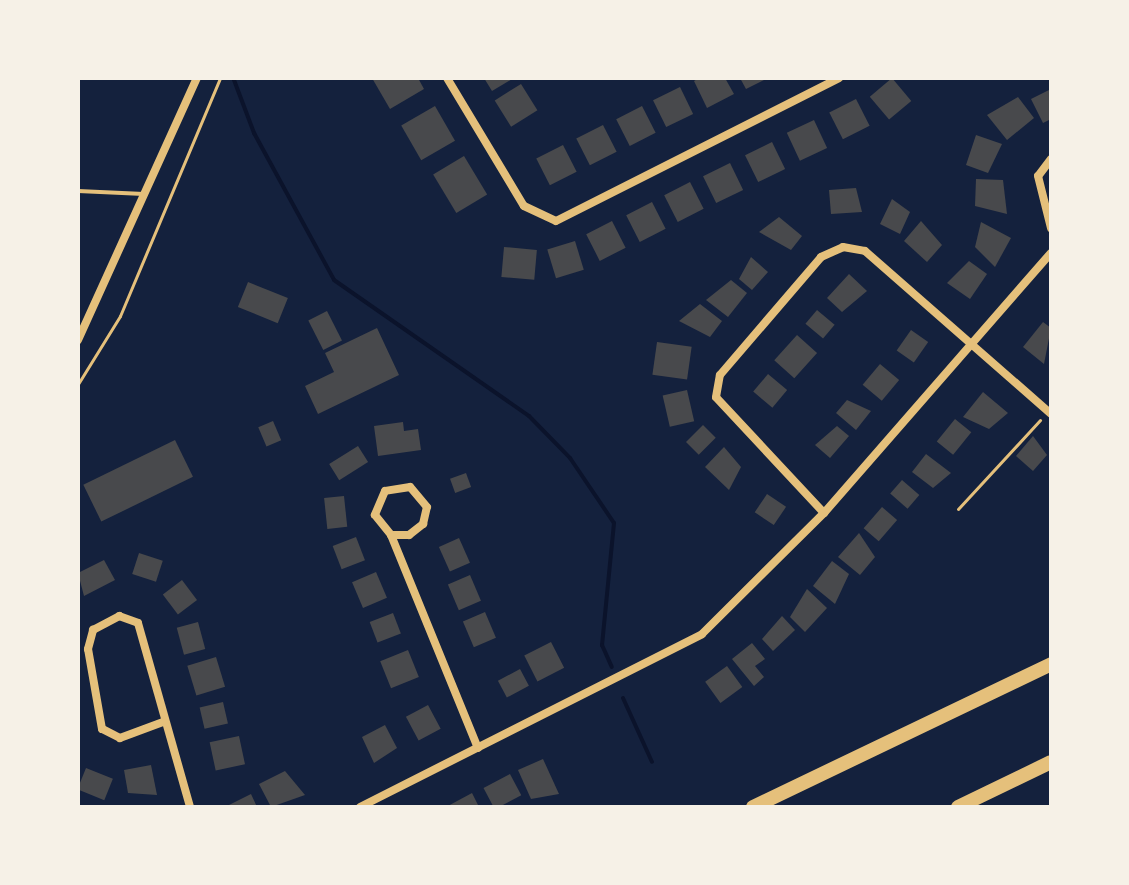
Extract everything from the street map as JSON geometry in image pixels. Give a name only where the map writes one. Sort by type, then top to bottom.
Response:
[{"type":"highway","points":[[753,807],[1051,664]]},
{"type":"highway","points":[[958,807],[1051,762]]},
{"type":"street","points":[[78,340],[147,194],[197,78]]},
{"type":"street","points":[[447,78],[524,206],[556,221],[839,78]]},
{"type":"street","points":[[1051,159],[1038,176],[1051,228]]},
{"type":"street","points":[[824,513],[716,397],[720,375],[821,257],[843,247],[865,251],[1050,412]]},
{"type":"street","points":[[360,807],[702,634],[824,513],[1051,253]]},
{"type":"street","points":[[391,535],[417,531],[426,516],[423,498],[410,487],[393,486],[379,497],[375,515],[391,535],[478,748]]},
{"type":"street","points":[[163,722],[120,738],[102,729],[88,649],[93,630],[119,616],[138,623],[163,722],[190,807]]},
{"type":"lane","points":[[78,191],[147,194]]},
{"type":"path","points":[[78,384],[120,316],[220,78]]},
{"type":"path","points":[[958,509],[1050,412]]},
{"type":"building","points":[[372,78],[418,78],[424,89],[390,109]]},
{"type":"building","points":[[484,78],[514,78],[492,91]]},
{"type":"building","points":[[699,78],[725,78],[734,94],[707,108],[694,81]]},
{"type":"building","points":[[740,78],[768,78],[746,89]]},
{"type":"building","points":[[892,78],[911,101],[889,120],[870,97]]},
{"type":"building","points":[[521,84],[537,110],[511,127],[495,100]]},
{"type":"building","points":[[680,87],[693,114],[666,127],[653,100]]},
{"type":"building","points":[[1051,89],[1051,119],[1043,123],[1031,99]]},
{"type":"building","points":[[1018,97],[1034,118],[1007,140],[987,115]]},
{"type":"building","points":[[856,99],[870,126],[843,139],[829,113]]},
{"type":"building","points":[[435,106],[455,141],[421,160],[401,126]]},
{"type":"building","points":[[642,106],[656,133],[630,146],[616,119]]},
{"type":"building","points":[[814,120],[827,148],[800,161],[787,133]]},
{"type":"building","points":[[603,125],[617,152],[590,165],[576,139]]},
{"type":"building","points":[[976,135],[1002,144],[988,173],[966,165]]},
{"type":"building","points":[[772,142],[785,169],[758,182],[745,155]]},
{"type":"building","points":[[563,145],[577,172],[550,185],[536,159]]},
{"type":"building","points":[[464,156],[487,195],[456,213],[433,175]]},
{"type":"building","points":[[730,163],[743,190],[716,203],[703,176]]},
{"type":"building","points":[[976,179],[1003,180],[1007,214],[975,206]]},
{"type":"building","points":[[690,182],[704,209],[678,222],[664,195]]},
{"type":"building","points":[[856,188],[862,212],[831,214],[829,190]]},
{"type":"building","points":[[892,199],[910,212],[900,234],[880,224]]},
{"type":"building","points":[[652,202],[666,229],[640,242],[626,215]]},
{"type":"building","points":[[779,217],[802,236],[791,250],[759,232]]},
{"type":"building","points":[[612,221],[626,248],[600,261],[586,234]]},
{"type":"building","points":[[921,221],[942,245],[927,262],[904,241]]},
{"type":"building","points":[[981,222],[1011,238],[995,267],[975,247]]},
{"type":"building","points":[[575,241],[584,270],[556,278],[547,249]]},
{"type":"building","points":[[504,247],[537,250],[534,280],[501,277]]},
{"type":"building","points":[[751,257],[768,272],[752,290],[739,279]]},
{"type":"building","points":[[969,261],[987,274],[970,299],[947,283]]},
{"type":"building","points":[[849,274],[867,291],[842,312],[827,298]]},
{"type":"building","points":[[731,280],[747,293],[728,317],[706,300]]},
{"type":"building","points":[[248,282],[288,298],[278,323],[238,307]]},
{"type":"building","points":[[700,304],[722,321],[710,337],[679,321]]},
{"type":"building","points":[[817,310],[835,325],[823,339],[805,324]]},
{"type":"building","points":[[327,311],[342,340],[323,350],[308,321]]},
{"type":"building","points":[[1043,322],[1051,328],[1044,364],[1023,347]]},
{"type":"building","points":[[377,328],[399,375],[318,414],[305,386],[334,372],[325,353]]},
{"type":"building","points":[[911,330],[928,342],[914,363],[897,350]]},
{"type":"building","points":[[797,335],[817,353],[794,378],[774,360]]},
{"type":"building","points":[[657,342],[692,347],[687,380],[652,375]]},
{"type":"building","points":[[880,364],[899,380],[882,401],[863,385]]},
{"type":"building","points":[[768,374],[787,390],[772,408],[753,392]]},
{"type":"building","points":[[687,390],[694,421],[670,427],[663,396]]},
{"type":"building","points":[[983,392],[1008,413],[989,429],[963,417]]},
{"type":"building","points":[[847,400],[871,411],[856,430],[836,413]]},
{"type":"building","points":[[955,419],[971,432],[953,455],[937,442]]},
{"type":"building","points":[[273,421],[281,440],[266,447],[258,427]]},
{"type":"building","points":[[403,422],[404,431],[418,429],[421,450],[378,456],[374,426]]},
{"type":"building","points":[[703,425],[716,438],[699,455],[686,442]]},
{"type":"building","points":[[837,426],[849,436],[830,458],[815,445]]},
{"type":"building","points":[[1033,436],[1047,455],[1033,471],[1016,456]]},
{"type":"building","points":[[175,440],[193,477],[101,522],[83,485]]},
{"type":"building","points":[[358,446],[368,462],[339,480],[329,464]]},
{"type":"building","points":[[724,447],[741,467],[729,490],[705,467]]},
{"type":"building","points":[[926,454],[951,473],[933,488],[912,472]]},
{"type":"building","points":[[466,473],[471,487],[455,493],[450,479]]},
{"type":"building","points":[[902,480],[919,495],[908,509],[890,494]]},
{"type":"building","points":[[767,494],[786,507],[774,525],[755,512]]},
{"type":"building","points":[[344,496],[347,527],[327,529],[324,498]]},
{"type":"building","points":[[882,507],[897,520],[879,541],[864,528]]},
{"type":"building","points":[[859,533],[875,557],[860,575],[838,557]]},
{"type":"building","points":[[356,537],[365,560],[342,569],[333,546]]},
{"type":"building","points":[[459,538],[470,563],[450,572],[439,547]]},
{"type":"building","points":[[139,553],[163,561],[156,582],[132,574]]},
{"type":"building","points":[[104,560],[115,580],[84,596],[78,573]]},
{"type":"building","points":[[832,561],[849,574],[835,604],[813,586]]},
{"type":"building","points":[[376,572],[387,598],[363,608],[352,582]]},
{"type":"building","points":[[470,575],[481,601],[459,610],[448,584]]},
{"type":"building","points":[[182,580],[197,600],[178,614],[163,594]]},
{"type":"building","points":[[807,589],[827,608],[805,632],[790,617]]},
{"type":"building","points":[[485,612],[496,638],[474,647],[463,621]]},
{"type":"building","points":[[393,613],[401,634],[378,642],[370,622]]},
{"type":"building","points":[[782,616],[795,630],[773,651],[762,639]]},
{"type":"building","points":[[198,622],[205,649],[184,655],[177,628]]},
{"type":"building","points":[[551,642],[564,668],[537,681],[524,656]]},
{"type":"building","points":[[752,643],[765,659],[755,666],[764,677],[754,686],[732,659]]},
{"type":"building","points":[[408,650],[419,677],[391,688],[380,661]]},
{"type":"building","points":[[216,657],[225,687],[196,695],[187,666]]},
{"type":"building","points":[[727,666],[742,687],[720,703],[705,682]]},
{"type":"building","points":[[520,669],[529,686],[507,698],[498,681]]},
{"type":"building","points":[[223,702],[228,723],[205,729],[200,707]]},
{"type":"building","points":[[428,705],[441,729],[419,741],[406,717]]},
{"type":"building","points":[[385,725],[397,748],[374,763],[362,737]]},
{"type":"building","points":[[239,736],[245,764],[216,771],[210,742]]},
{"type":"building","points":[[543,759],[559,794],[531,799],[518,770]]},
{"type":"building","points":[[151,765],[157,795],[128,793],[124,770]]},
{"type":"building","points":[[86,768],[113,779],[104,800],[78,790]]},
{"type":"building","points":[[285,771],[305,795],[271,807],[259,784]]},
{"type":"building","points":[[510,774],[521,795],[494,807],[484,788]]},
{"type":"building","points":[[472,793],[479,807],[446,807]]},
{"type":"building","points":[[251,794],[257,807],[225,807]]},
{"type":"waterway","points":[[234,80],[254,133],[334,280],[529,416],[570,458],[614,523],[602,645],[612,667]]},
{"type":"waterway","points":[[623,698],[652,762]]}]
